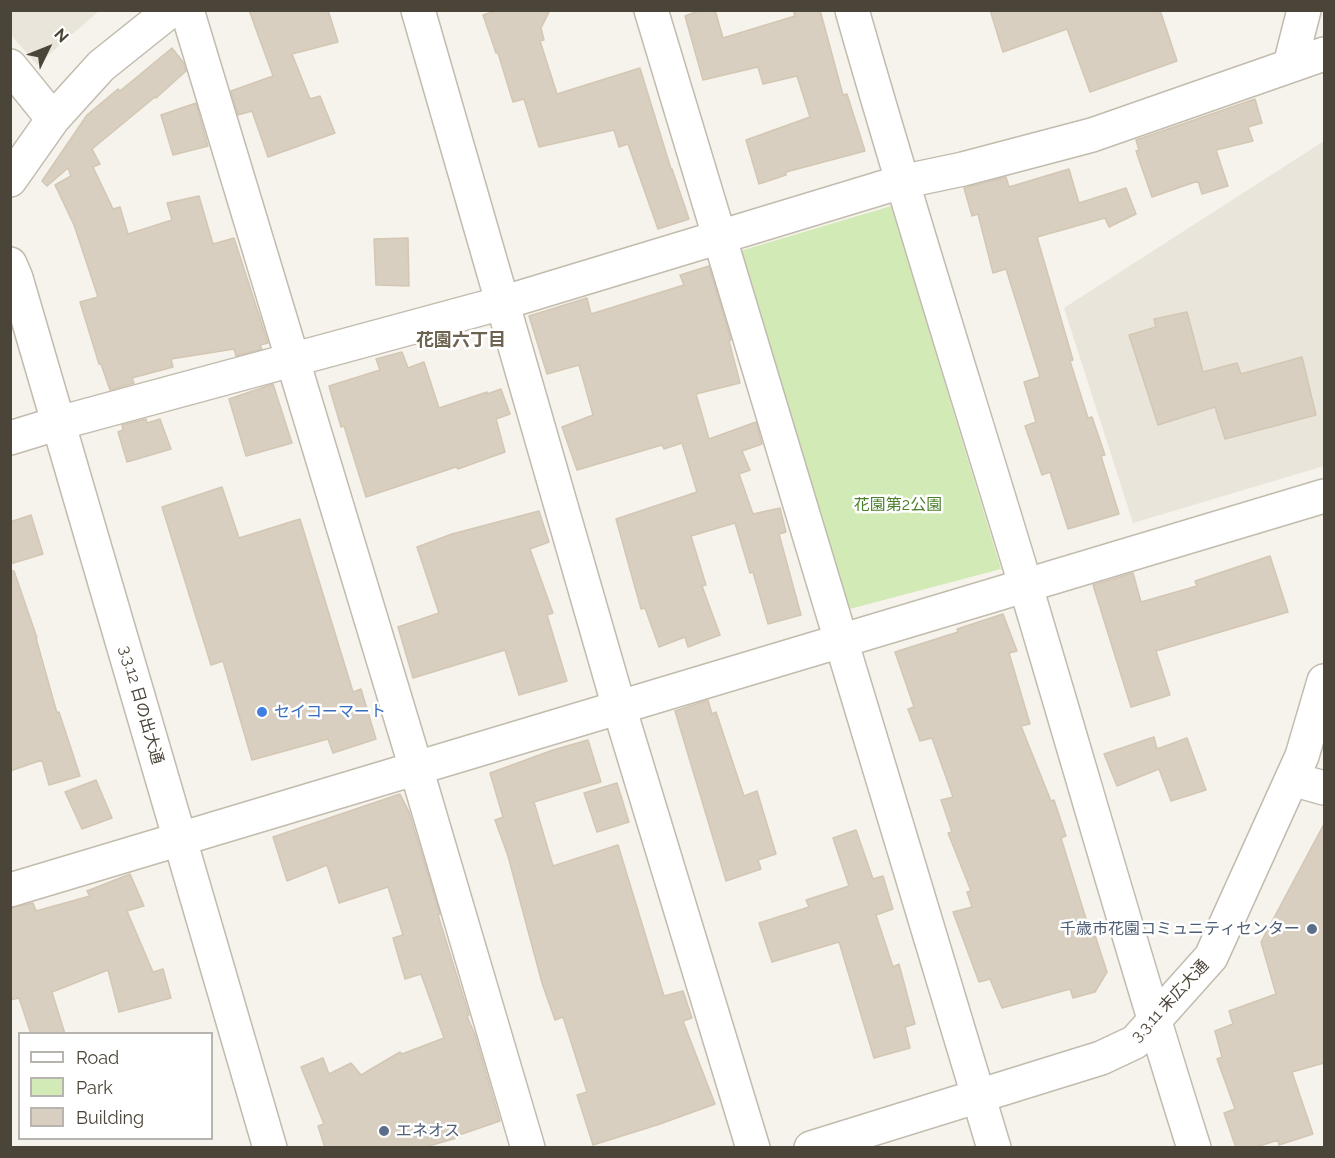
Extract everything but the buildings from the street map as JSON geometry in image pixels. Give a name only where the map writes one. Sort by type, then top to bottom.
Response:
[{"type":"street","points":[[10,180],[53,119],[101,66],[171,10]]},
{"type":"street","points":[[187,10],[528,1148]]},
{"type":"street","points":[[418,10],[619,707],[753,1148]]},
{"type":"street","points":[[651,10],[994,1148]]},
{"type":"street","points":[[852,10],[901,182],[1194,1148]]},
{"type":"street","points":[[1290,65],[1304,10]]},
{"type":"street","points":[[10,438],[502,303],[901,182],[963,169],[1092,135],[1324,54]]},
{"type":"street","points":[[10,66],[53,119]]},
{"type":"street","name":"3.3.12 日の出大通","points":[[10,264],[59,423],[270,1148]]},
{"type":"street","points":[[10,890],[1324,496]]},
{"type":"street","name":"3.3.11 末広大通","points":[[811,1148],[1101,1058],[1135,1042],[1211,957],[1302,756],[1324,681]]},
{"type":"street","points":[[1292,779],[1324,788]]},
{"type":"shaded area","points":[[10,11],[99,11],[37,65],[11,35]]},
{"type":"shaded area","points":[[1324,141],[1324,466],[1133,523],[1064,308]]},
{"type":"green space","name":"花園第2公園","points":[[891,206],[1001,569],[846,610],[740,251]]},
{"type":"place","name":"セイコーマート","points":[[262,712]]},
{"type":"place","name":"千歳市花園コミュニティセンター","points":[[1312,929]]},
{"type":"place","name":"エネオス","points":[[384,1131]]},
{"type":"district","name":"花園六丁目","points":[[461,341]]}]
